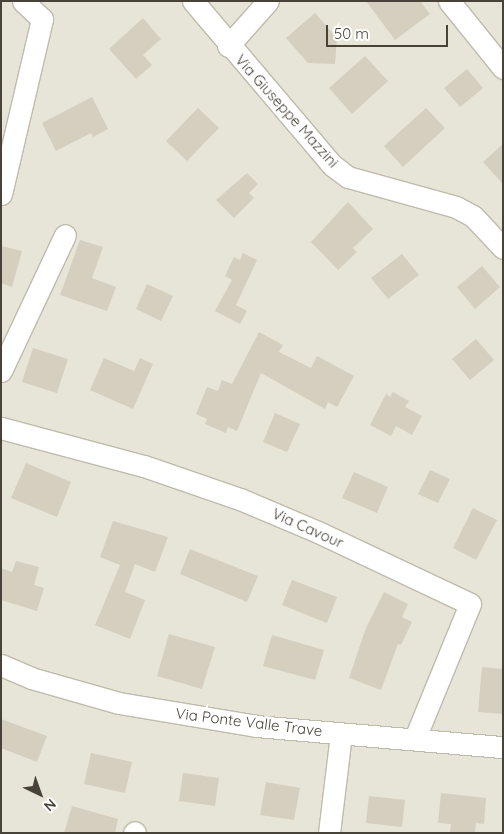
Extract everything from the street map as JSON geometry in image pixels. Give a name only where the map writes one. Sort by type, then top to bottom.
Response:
[{"type":"street","points":[[1,194],[42,19],[23,1]]},
{"type":"street","name":"Via Giuseppe Mazzini","points":[[193,1],[228,46],[332,165],[348,177],[456,207],[473,216],[503,248]]},
{"type":"street","points":[[228,46],[268,1]]},
{"type":"street","points":[[449,1],[503,68]]},
{"type":"street","points":[[1,371],[65,235]]},
{"type":"street","name":"Via Cavour","points":[[1,428],[144,466],[240,500],[318,532],[470,604],[415,738]]},
{"type":"street","name":"Via Ponte Valle Trave","points":[[1,665],[31,678],[119,704],[256,726],[341,734],[415,738],[503,747]]},
{"type":"street","points":[[328,833],[341,734]]},
{"type":"shaded area","points":[[1,1],[503,1],[503,833],[1,833]]},
{"type":"building","points":[[366,1],[420,1],[430,14],[395,40]]},
{"type":"building","points":[[315,13],[337,38],[335,64],[308,63],[286,38]]},
{"type":"building","points":[[143,18],[161,39],[143,55],[152,65],[136,79],[109,49]]},
{"type":"building","points":[[365,56],[388,81],[352,114],[329,88]]},
{"type":"building","points":[[467,69],[483,88],[460,107],[444,88]]},
{"type":"building","points":[[92,97],[108,129],[93,137],[91,133],[56,151],[42,123]]},
{"type":"building","points":[[198,108],[219,128],[187,161],[166,141]]},
{"type":"building","points":[[426,108],[445,128],[403,167],[384,146]]},
{"type":"building","points":[[503,144],[503,184],[483,162]]},
{"type":"building","points":[[247,173],[258,184],[249,193],[254,198],[234,218],[216,200]]},
{"type":"building","points":[[348,202],[373,229],[353,248],[357,252],[338,270],[311,242]]},
{"type":"building","points":[[80,240],[103,247],[92,278],[116,287],[107,311],[60,295]]},
{"type":"building","points":[[1,246],[22,251],[12,287],[1,283]]},
{"type":"building","points":[[243,253],[257,260],[236,305],[247,311],[240,324],[215,311],[232,280],[225,276],[234,257],[240,260]]},
{"type":"building","points":[[402,254],[419,275],[388,299],[371,278]]},
{"type":"building","points":[[482,266],[500,287],[475,309],[457,287]]},
{"type":"building","points":[[147,284],[173,296],[161,321],[136,309]]},
{"type":"building","points":[[259,332],[283,345],[279,352],[311,368],[317,356],[354,376],[337,407],[328,402],[325,409],[261,373],[237,431],[228,427],[226,433],[205,424],[207,419],[196,414],[207,387],[218,391],[222,380],[232,384]]},
{"type":"building","points":[[476,339],[494,360],[470,380],[452,359]]},
{"type":"building","points":[[33,348],[68,359],[57,393],[22,382]]},
{"type":"building","points":[[104,358],[134,371],[140,358],[153,364],[133,409],[90,390]]},
{"type":"building","points":[[393,392],[409,401],[405,407],[422,416],[412,435],[396,426],[391,436],[370,425],[386,394],[390,397]]},
{"type":"building","points":[[275,413],[300,424],[287,452],[263,442]]},
{"type":"building","points":[[26,463],[71,482],[57,517],[11,498]]},
{"type":"building","points":[[430,470],[450,479],[438,503],[418,494]]},
{"type":"building","points":[[354,472],[388,487],[377,513],[342,498]]},
{"type":"building","points":[[473,508],[497,520],[476,560],[453,548]]},
{"type":"building","points":[[113,521],[168,537],[155,572],[135,564],[125,592],[145,600],[130,639],[95,625],[120,565],[100,557]]},
{"type":"building","points":[[190,549],[258,576],[247,602],[180,574]]},
{"type":"building","points":[[16,561],[39,567],[34,585],[44,588],[37,611],[1,600],[1,568],[12,572]]},
{"type":"building","points":[[292,580],[337,597],[327,623],[282,605]]},
{"type":"building","points":[[384,592],[408,604],[402,617],[412,622],[401,645],[398,644],[381,690],[349,678],[366,628]]},
{"type":"building","points":[[169,634],[215,647],[202,689],[157,676]]},
{"type":"building","points":[[272,635],[324,650],[315,680],[263,666]]},
{"type":"building","points":[[482,667],[503,669],[503,714],[478,712]]},
{"type":"building","points":[[1,719],[47,736],[37,762],[1,748]]},
{"type":"building","points":[[91,753],[132,762],[125,793],[84,784]]},
{"type":"building","points":[[183,773],[219,778],[215,806],[179,801]]},
{"type":"building","points":[[266,782],[300,788],[294,820],[260,815]]},
{"type":"building","points":[[441,793],[486,798],[484,824],[476,823],[475,833],[450,833],[451,824],[438,823]]},
{"type":"building","points":[[369,796],[405,800],[402,827],[366,823]]},
{"type":"building","points":[[72,806],[118,819],[115,833],[64,833]]}]
